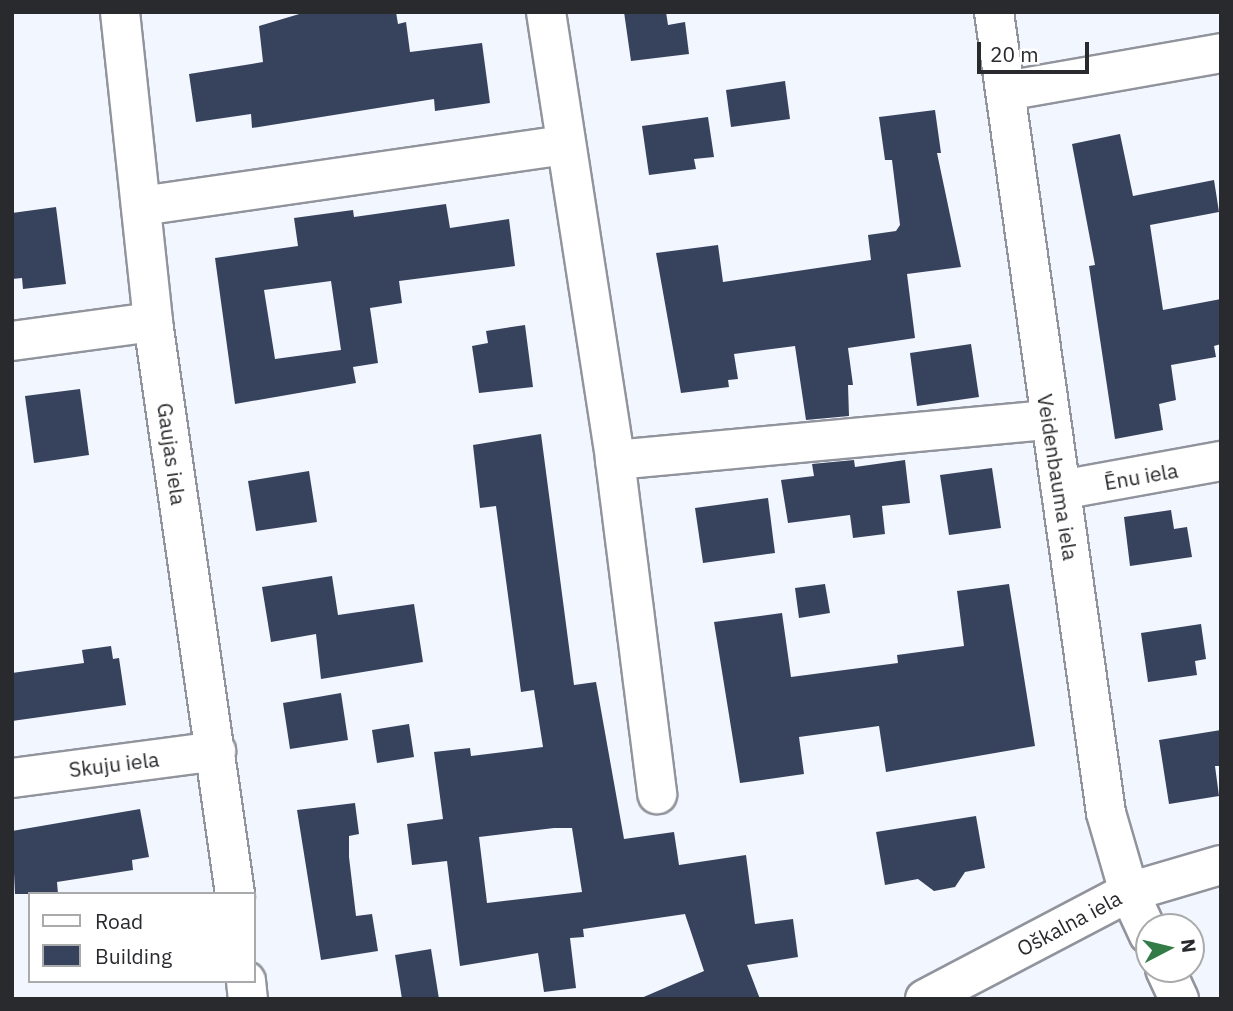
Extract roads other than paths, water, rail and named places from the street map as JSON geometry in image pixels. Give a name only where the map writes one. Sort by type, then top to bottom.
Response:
[{"type":"street","name":"Gaujas iela","points":[[120,12],[153,322],[216,751],[234,892]]},
{"type":"street","points":[[546,12],[615,460],[657,794]]},
{"type":"street","name":"Veidenbauma iela","points":[[994,12],[1048,420],[1061,490],[1105,813],[1129,892],[1139,913]]},
{"type":"street","points":[[1006,91],[1221,53]]},
{"type":"street","points":[[141,206],[566,145]]},
{"type":"street","points":[[12,341],[153,322]]},
{"type":"street","points":[[615,460],[1048,420]]},
{"type":"street","name":"Ēnu iela","points":[[1061,490],[1221,461]]},
{"type":"street","name":"Skuju iela","points":[[12,778],[216,751]]},
{"type":"street","name":"Oškalna iela","points":[[925,999],[1129,892],[1221,865]]},
{"type":"street","points":[[1172,983],[1179,999]]}]
